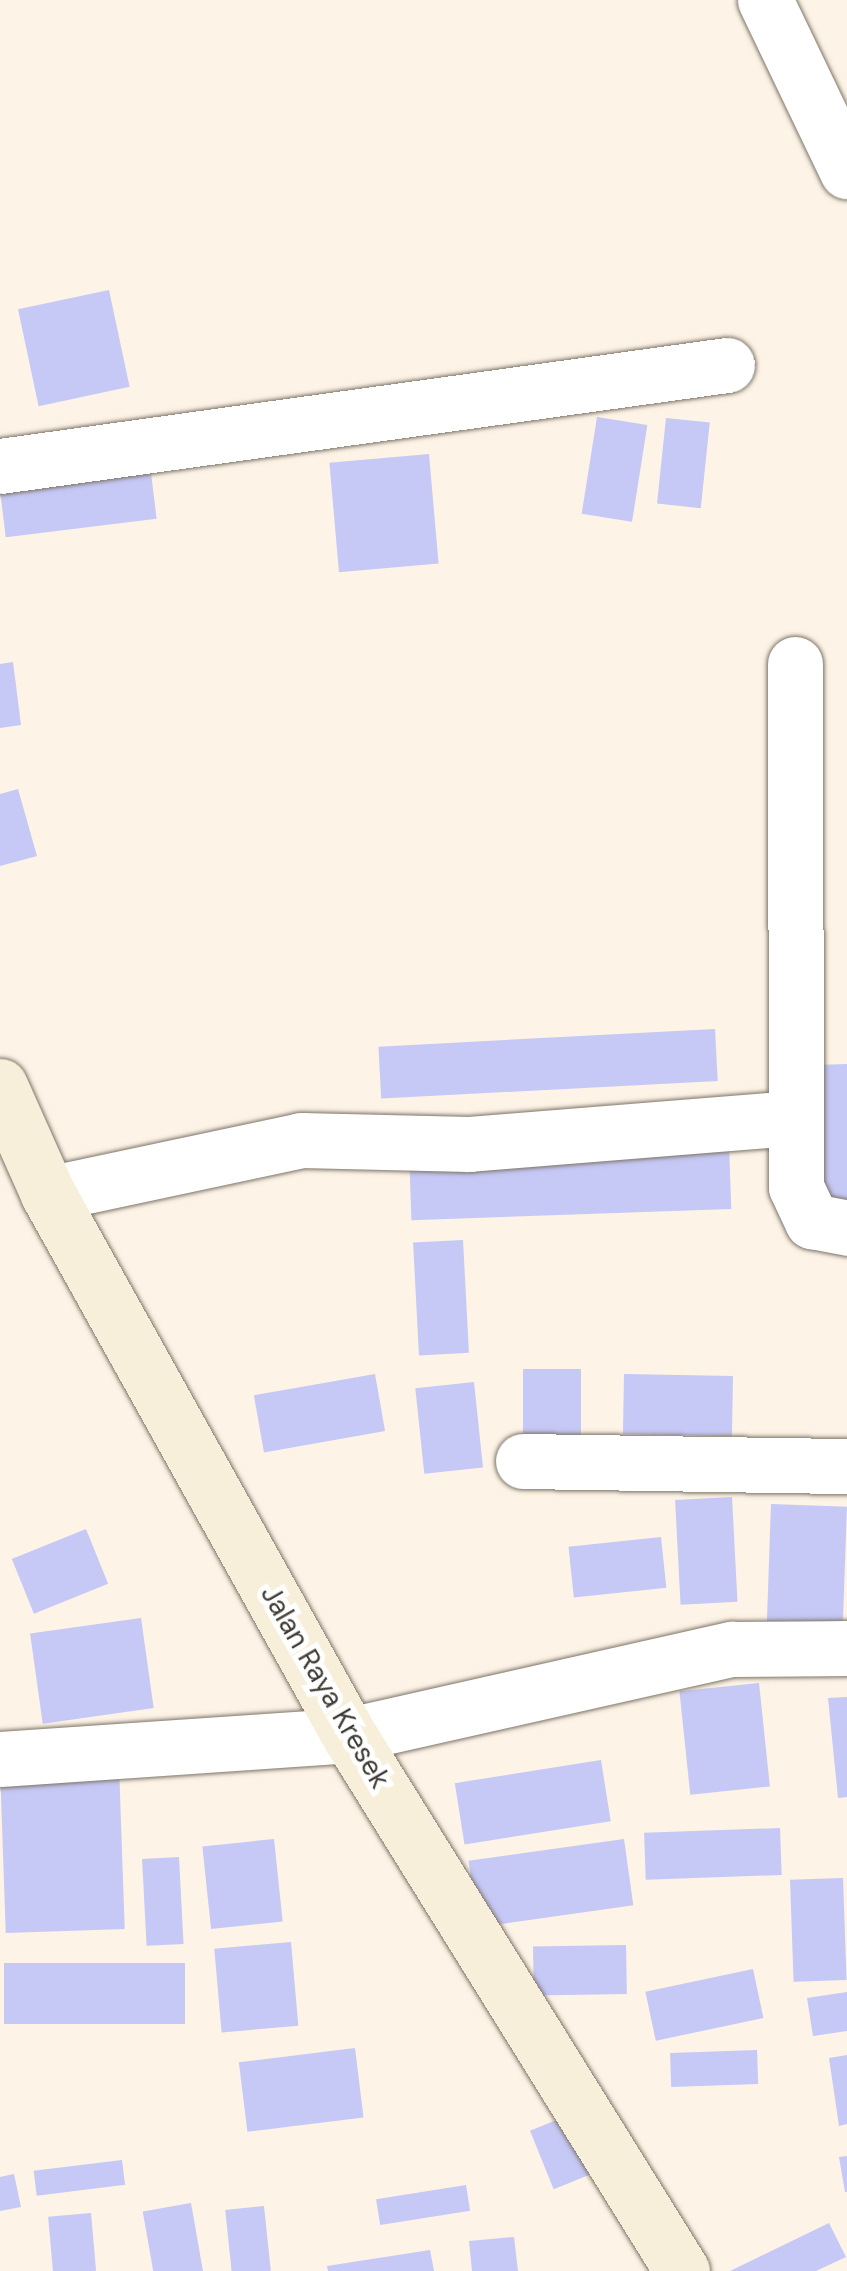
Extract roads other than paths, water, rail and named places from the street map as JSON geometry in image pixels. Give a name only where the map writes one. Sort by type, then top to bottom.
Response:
[{"type":"main road","name":"Jalan Raya Kresek","points":[[0,1086],[48,1194],[348,1735],[682,2271]]},
{"type":"street","points":[[765,0],[847,170]]},
{"type":"street","points":[[0,466],[726,365]]},
{"type":"street","points":[[794,664],[801,940],[792,1118],[806,1214],[847,1228]]},
{"type":"street","points":[[48,1194],[301,1140],[469,1144],[792,1118]]},
{"type":"street","points":[[523,1462],[847,1466]]},
{"type":"street","points":[[0,1759],[348,1735],[732,1649],[847,1648]]}]
